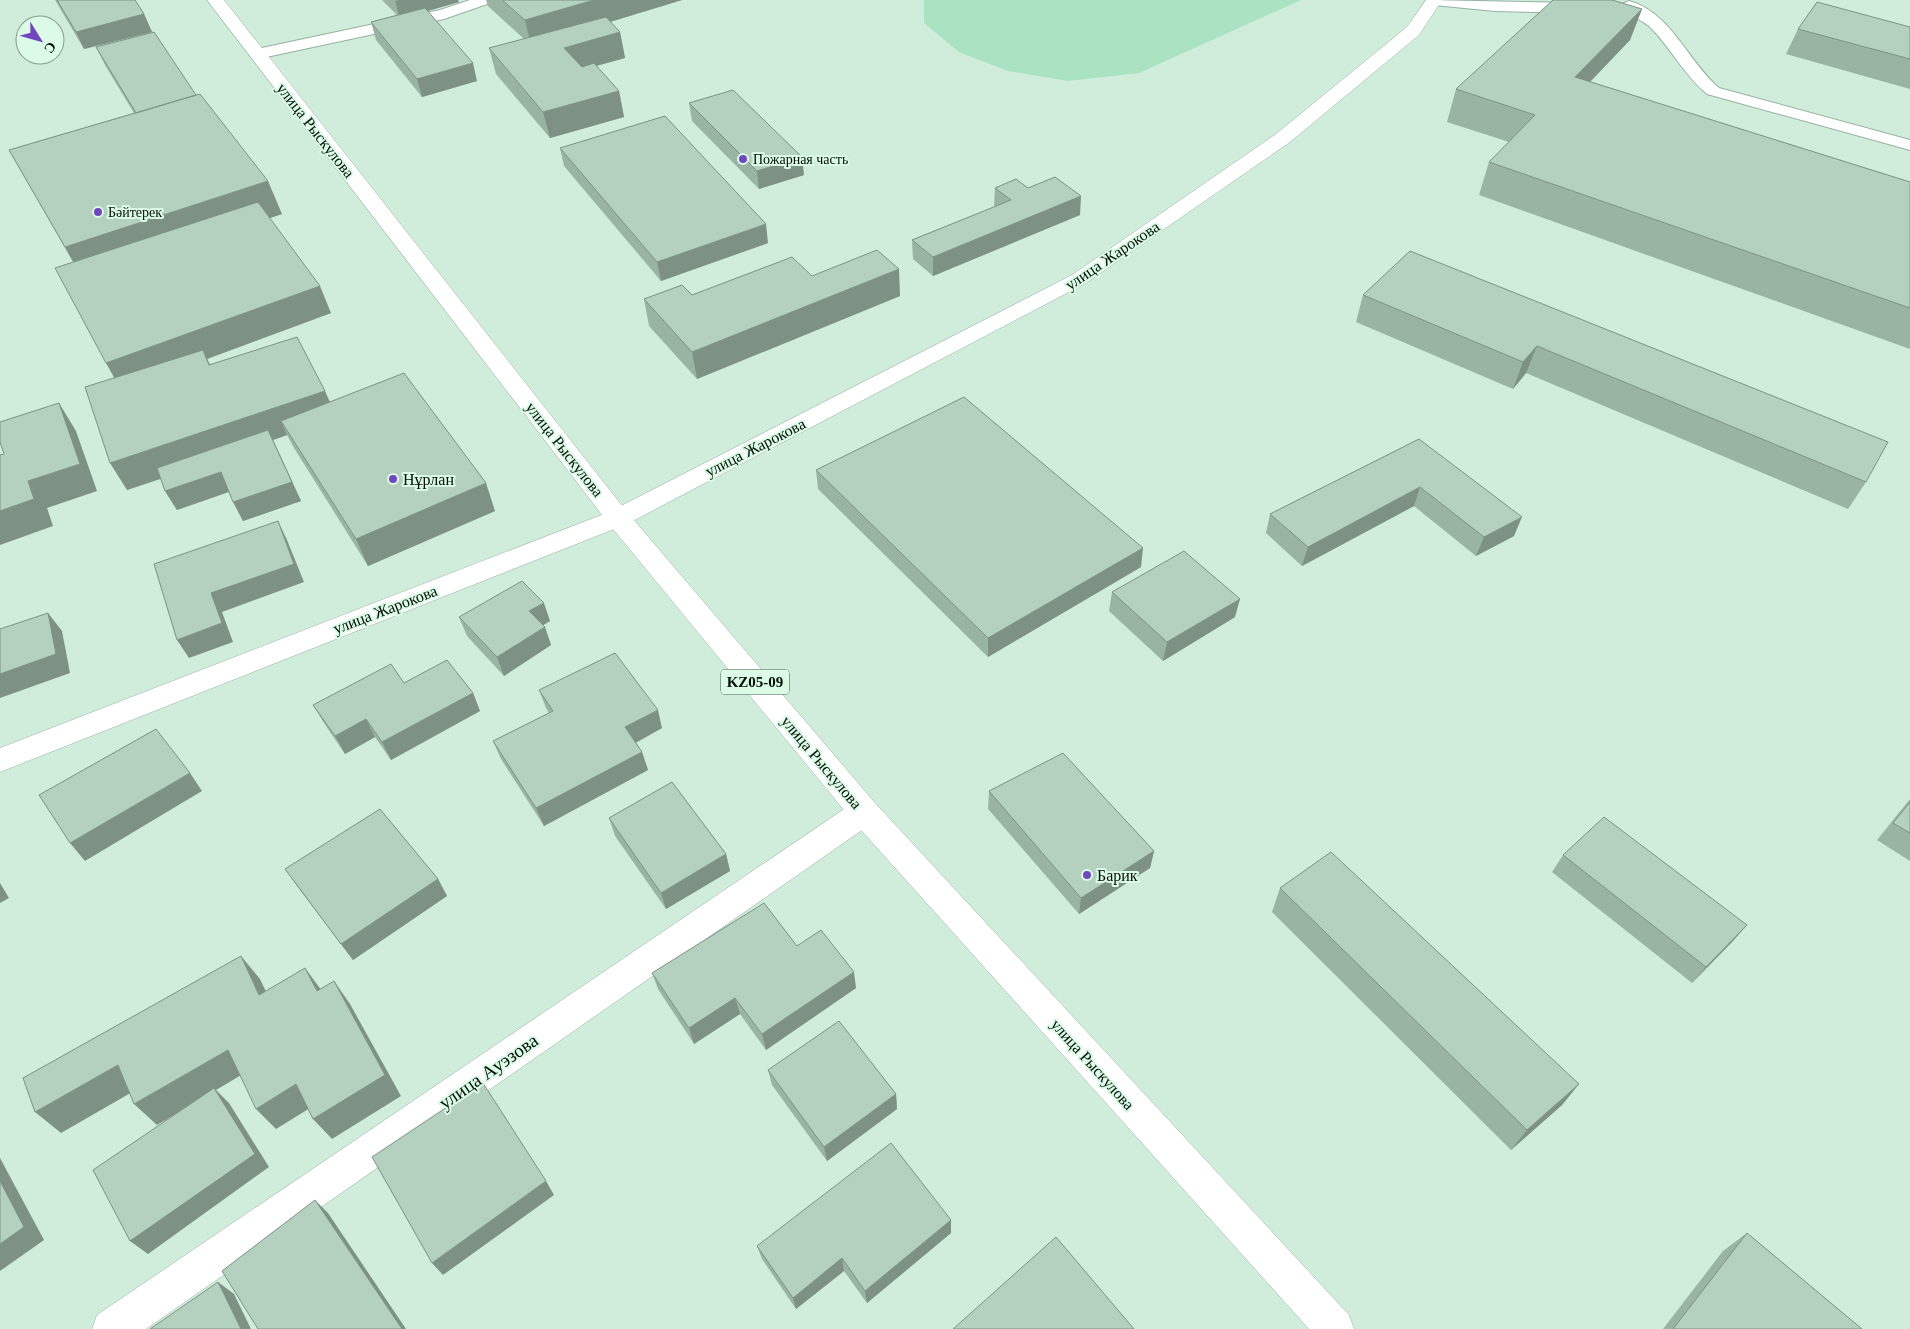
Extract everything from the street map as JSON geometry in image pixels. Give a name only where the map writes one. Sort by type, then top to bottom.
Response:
[{"type":"street","name":"улица Рыскулова","points":[[215,0],[618,518],[864,812],[1335,1329]]},
{"type":"street","name":"улица Жарокова","points":[[0,760],[618,518],[1079,279],[1283,138],[1413,31],[1434,0]]},
{"type":"street","name":"улица Ауэзова","points":[[110,1329],[164,1294],[864,812]]},
{"type":"lane","points":[[257,54],[444,14],[485,0]]},
{"type":"lane","points":[[1434,0],[1496,6],[1594,7]]},
{"type":"lane","points":[[1612,6],[1629,6],[1651,0]]},
{"type":"lane","points":[[1629,6],[1649,18],[1698,78],[1713,91],[1910,145]]},
{"type":"green space","points":[[924,0],[1301,0],[1139,73],[1068,81],[1008,71],[959,52],[924,23]]},
{"type":"building","points":[[57,0],[135,0],[144,14],[76,32]]},
{"type":"building","points":[[502,0],[594,0],[525,20]]},
{"type":"building","points":[[1553,0],[1612,0],[1642,9],[1575,77],[1910,182],[1910,308],[1489,162],[1535,115],[1456,89]]},
{"type":"building","points":[[1817,2],[1910,27],[1910,59],[1798,29]]},
{"type":"building","points":[[425,8],[473,63],[417,79],[371,22]]},
{"type":"building","points":[[606,17],[620,32],[564,48],[582,67],[594,63],[619,91],[543,112],[489,48]]},
{"type":"building","points":[[154,32],[196,95],[136,113],[96,47]]},
{"type":"building","points":[[733,90],[802,157],[757,171],[689,103]]},
{"type":"building","points":[[200,94],[268,181],[65,247],[9,150]]},
{"type":"building","points":[[665,116],[766,224],[657,262],[560,148]]},
{"type":"building","points":[[1055,177],[1081,196],[933,257],[912,240],[1011,200],[995,188],[1016,179],[1028,188]]},
{"type":"building","points":[[258,202],[320,286],[106,363],[55,268]]},
{"type":"building","points":[[877,250],[899,269],[692,352],[644,299],[682,285],[692,295],[792,257],[812,276]]},
{"type":"building","points":[[1410,251],[1888,442],[1866,482],[1537,346],[1523,362],[1363,295]]},
{"type":"building","points":[[297,337],[325,391],[110,463],[85,387],[203,350],[209,365]]},
{"type":"building","name":"Нұрлан","points":[[404,373],[486,483],[356,539],[281,421]]},
{"type":"building","points":[[964,397],[1143,548],[988,638],[816,470]]},
{"type":"building","points":[[59,403],[80,464],[28,481],[34,499],[0,511],[0,455],[4,454],[0,442],[0,422]]},
{"type":"building","points":[[268,430],[292,482],[233,502],[221,472],[165,491],[157,468]]},
{"type":"building","points":[[1419,439],[1522,517],[1484,537],[1420,487],[1308,547],[1270,514]]},
{"type":"building","points":[[278,521],[294,564],[211,593],[222,623],[177,640],[154,564]]},
{"type":"building","points":[[1184,551],[1240,599],[1167,642],[1112,592]]},
{"type":"building","points":[[522,581],[544,603],[529,611],[545,627],[497,657],[459,617]]},
{"type":"building","points":[[48,613],[56,654],[0,674],[0,629]]},
{"type":"building","points":[[615,653],[658,710],[625,727],[642,752],[536,808],[493,741],[553,711],[539,690]]},
{"type":"building","points":[[447,660],[473,693],[382,742],[366,719],[335,736],[313,705],[391,664],[404,683]]},
{"type":"building","points":[[156,729],[190,773],[70,843],[39,795]]},
{"type":"building","points":[[1063,753],[1154,851],[1081,898],[989,791]]},
{"type":"building","points":[[672,782],[726,854],[661,893],[609,818]]},
{"type":"building","points":[[1910,802],[1910,833],[1893,823]]},
{"type":"building","points":[[380,809],[438,879],[341,944],[285,869]]},
{"type":"building","points":[[1604,817],[1747,925],[1706,967],[1563,855]]},
{"type":"building","points":[[1331,852],[1579,1084],[1527,1130],[1280,888]]},
{"type":"building","points":[[764,903],[797,946],[821,930],[854,972],[762,1034],[735,998],[689,1028],[652,973]]},
{"type":"building","points":[[241,956],[259,995],[305,968],[317,991],[334,981],[385,1075],[313,1119],[296,1084],[256,1109],[228,1050],[134,1104],[118,1065],[35,1112],[23,1078]]},
{"type":"building","points":[[839,1021],[896,1094],[824,1147],[768,1070]]},
{"type":"building","points":[[483,1083],[546,1181],[432,1263],[372,1157]]},
{"type":"building","points":[[214,1088],[255,1154],[130,1241],[93,1170]]},
{"type":"building","points":[[891,1143],[951,1220],[865,1291],[842,1258],[793,1298],[757,1246]]},
{"type":"building","points":[[0,1181],[24,1227],[0,1244]]},
{"type":"building","points":[[315,1200],[402,1329],[258,1329],[222,1271]]},
{"type":"building","points":[[1747,1233],[1862,1329],[1673,1329]]},
{"type":"building","points":[[1056,1237],[1134,1329],[953,1329]]},
{"type":"building","points":[[218,1282],[241,1329],[150,1329]]},
{"type":"place","name":"Пожарная часть","points":[[743,159]]},
{"type":"place","name":"Бәйтерек","points":[[98,212]]},
{"type":"place","name":"Нұрлан","points":[[393,479]]},
{"type":"place","name":"Барик","points":[[1087,875]]}]
